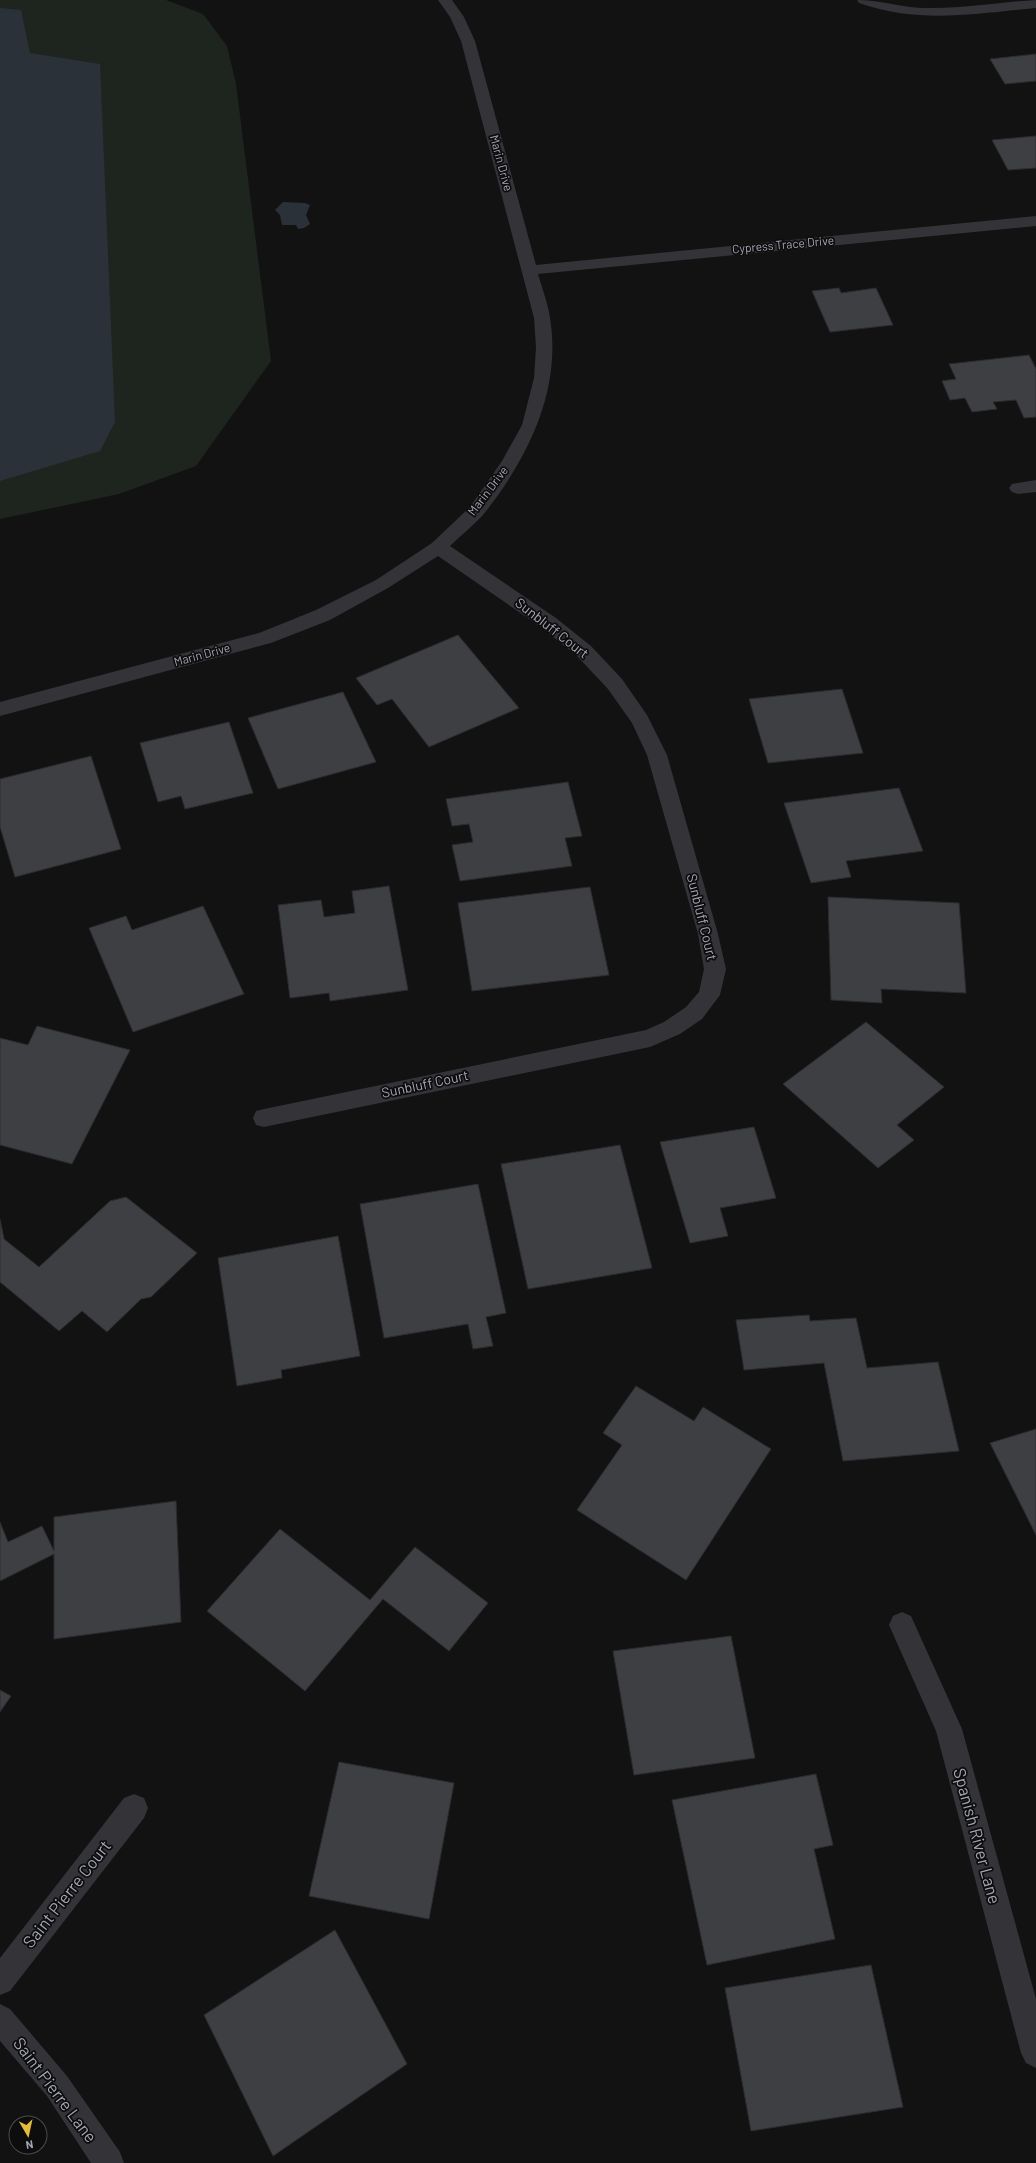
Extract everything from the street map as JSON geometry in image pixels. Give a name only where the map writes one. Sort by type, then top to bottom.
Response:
[{"type":"street","name":"Marin Drive","points":[[0,709],[264,638],[323,615],[382,584],[438,547],[476,511],[510,463],[530,425],[542,378],[544,347],[542,318],[468,41],[457,17],[445,0]]},
{"type":"street","points":[[864,0],[878,6],[898,11],[922,13],[1036,4]]},
{"type":"street","name":"Cypress Trace Drive","points":[[530,270],[1036,221]]},
{"type":"street","points":[[1018,488],[1036,486]]},
{"type":"street","name":"Sunbluff Court","points":[[264,1118],[650,1038],[672,1028],[694,1013],[709,995],[715,969],[708,934],[657,755],[640,720],[615,684],[584,652],[549,623],[438,547]]},
{"type":"street","name":"Spanish River Lane","points":[[902,1625],[948,1729],[1036,2053]]},
{"type":"street","name":"Saint Pierre Court","points":[[0,1980],[134,1808]]},
{"type":"street","name":"Saint Pierre Lane","points":[[0,2019],[57,2086],[109,2163]]},
{"type":"shaded area","points":[[0,0],[166,0],[203,14],[227,46],[236,84],[271,361],[196,466],[119,494],[0,519]]},
{"type":"shaded area","points":[[0,8],[21,10],[30,53],[100,64],[115,422],[100,451],[0,481]]},
{"type":"shaded area","points":[[283,202],[305,203],[310,205],[306,215],[310,224],[304,228],[298,229],[296,225],[282,225],[280,215],[275,210]]},
{"type":"building","points":[[1036,54],[1036,81],[1005,84],[990,59]]},
{"type":"building","points":[[1036,136],[1036,168],[1008,170],[992,140]]},
{"type":"building","points":[[839,288],[841,293],[876,288],[893,325],[830,332],[812,291]]},
{"type":"building","points":[[1029,355],[1036,369],[1036,417],[1024,418],[1016,400],[993,402],[997,409],[972,412],[965,398],[950,400],[942,381],[956,379],[949,364]]},
{"type":"building","points":[[458,635],[519,708],[429,747],[392,699],[377,705],[356,678]]},
{"type":"building","points":[[842,689],[863,753],[768,763],[749,699]]},
{"type":"building","points":[[343,692],[376,762],[278,789],[248,718]]},
{"type":"building","points":[[229,722],[253,793],[185,809],[181,796],[158,802],[140,743]]},
{"type":"building","points":[[91,756],[121,849],[15,877],[0,827],[0,779]]},
{"type":"building","points":[[568,782],[582,836],[565,838],[572,866],[460,881],[452,845],[473,842],[469,824],[452,826],[446,799]]},
{"type":"building","points":[[899,788],[923,851],[846,861],[851,877],[811,883],[784,803]]},
{"type":"building","points":[[389,886],[408,990],[330,1001],[329,993],[290,998],[278,905],[321,900],[324,917],[355,913],[352,891]]},
{"type":"building","points":[[590,887],[609,975],[472,991],[458,903]]},
{"type":"building","points":[[828,897],[959,903],[966,993],[881,989],[882,1003],[831,1000]]},
{"type":"building","points":[[203,906],[244,994],[133,1032],[89,928],[126,916],[132,930]]},
{"type":"building","points":[[866,1022],[944,1087],[897,1125],[914,1140],[878,1168],[783,1084]]},
{"type":"building","points":[[37,1026],[130,1050],[72,1164],[0,1145],[0,1038],[28,1045]]},
{"type":"building","points":[[754,1127],[776,1198],[720,1208],[728,1236],[690,1243],[660,1142]]},
{"type":"building","points":[[620,1145],[652,1268],[528,1289],[501,1164]]},
{"type":"building","points":[[478,1184],[506,1313],[486,1317],[493,1346],[473,1349],[468,1324],[384,1338],[360,1204]]},
{"type":"building","points":[[126,1197],[197,1253],[151,1297],[141,1299],[107,1332],[82,1311],[59,1331],[0,1282],[0,1219],[4,1239],[39,1267],[110,1201]]},
{"type":"building","points":[[338,1236],[360,1356],[281,1370],[282,1378],[237,1386],[218,1258]]},
{"type":"building","points":[[809,1315],[810,1321],[856,1318],[867,1368],[938,1362],[959,1451],[843,1461],[824,1363],[744,1370],[736,1320]]},
{"type":"building","points":[[636,1386],[694,1421],[703,1407],[771,1449],[686,1580],[577,1510],[622,1445],[603,1433]]},
{"type":"building","points":[[1036,1429],[1036,1535],[990,1443]]},
{"type":"building","points":[[176,1501],[181,1622],[54,1639],[54,1554],[0,1581],[0,1522],[8,1542],[42,1526],[54,1551],[54,1517]]},
{"type":"building","points":[[280,1529],[370,1600],[415,1547],[488,1603],[449,1651],[383,1599],[305,1691],[207,1611]]},
{"type":"building","points":[[731,1636],[755,1758],[634,1775],[613,1651]]},
{"type":"building","points":[[0,1690],[11,1696],[0,1712]]},
{"type":"building","points":[[339,1762],[454,1783],[429,1919],[309,1896]]},
{"type":"building","points":[[816,1774],[833,1845],[814,1849],[835,1939],[707,1965],[672,1800]]},
{"type":"building","points":[[335,1930],[407,2064],[273,2156],[204,2015]]},
{"type":"building","points":[[871,1965],[903,2107],[751,2131],[725,1988]]}]
